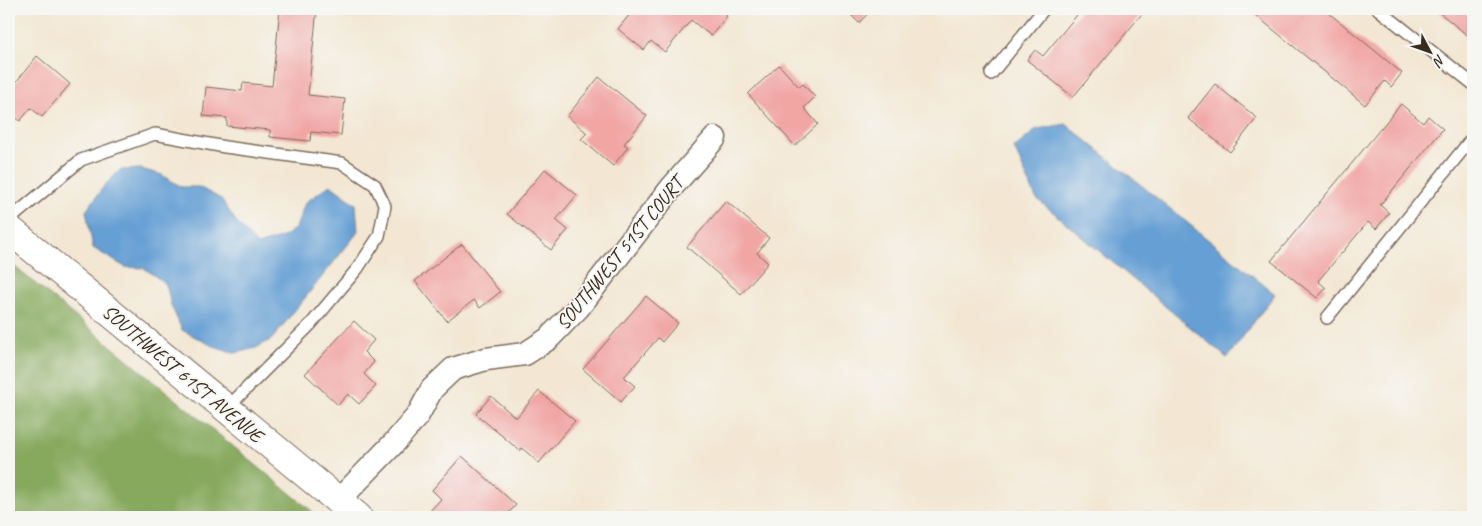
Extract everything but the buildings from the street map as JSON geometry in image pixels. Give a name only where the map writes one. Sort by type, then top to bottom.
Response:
[{"type":"street","name":"SOUTHWEST 51ST COURT","points":[[348,509],[395,442],[418,415],[432,389],[453,369],[486,359],[525,354],[548,339],[580,307],[672,187],[715,138]]},
{"type":"street","name":"SOUTHWEST 61ST AVENUE","points":[[9,229],[348,509]]},
{"type":"lane","points":[[991,74],[1044,9]]},
{"type":"lane","points":[[1378,9],[1473,84]]},
{"type":"lane","points":[[9,220],[81,160],[155,134],[225,147],[342,163],[376,185],[385,206],[379,236],[358,268],[311,324],[226,409]]},
{"type":"lane","points":[[1327,318],[1473,137]]},
{"type":"green space","points":[[9,262],[319,517],[9,517]]},
{"type":"water","points":[[1066,124],[1275,294],[1227,358],[1036,198],[1014,148],[1037,129]]},
{"type":"water","points":[[141,169],[162,175],[182,187],[199,187],[221,199],[237,223],[257,245],[283,237],[296,228],[305,203],[330,185],[356,204],[358,232],[272,339],[256,348],[235,353],[211,345],[182,330],[171,305],[166,284],[144,268],[125,267],[93,248],[86,211],[105,185],[120,170]]}]
